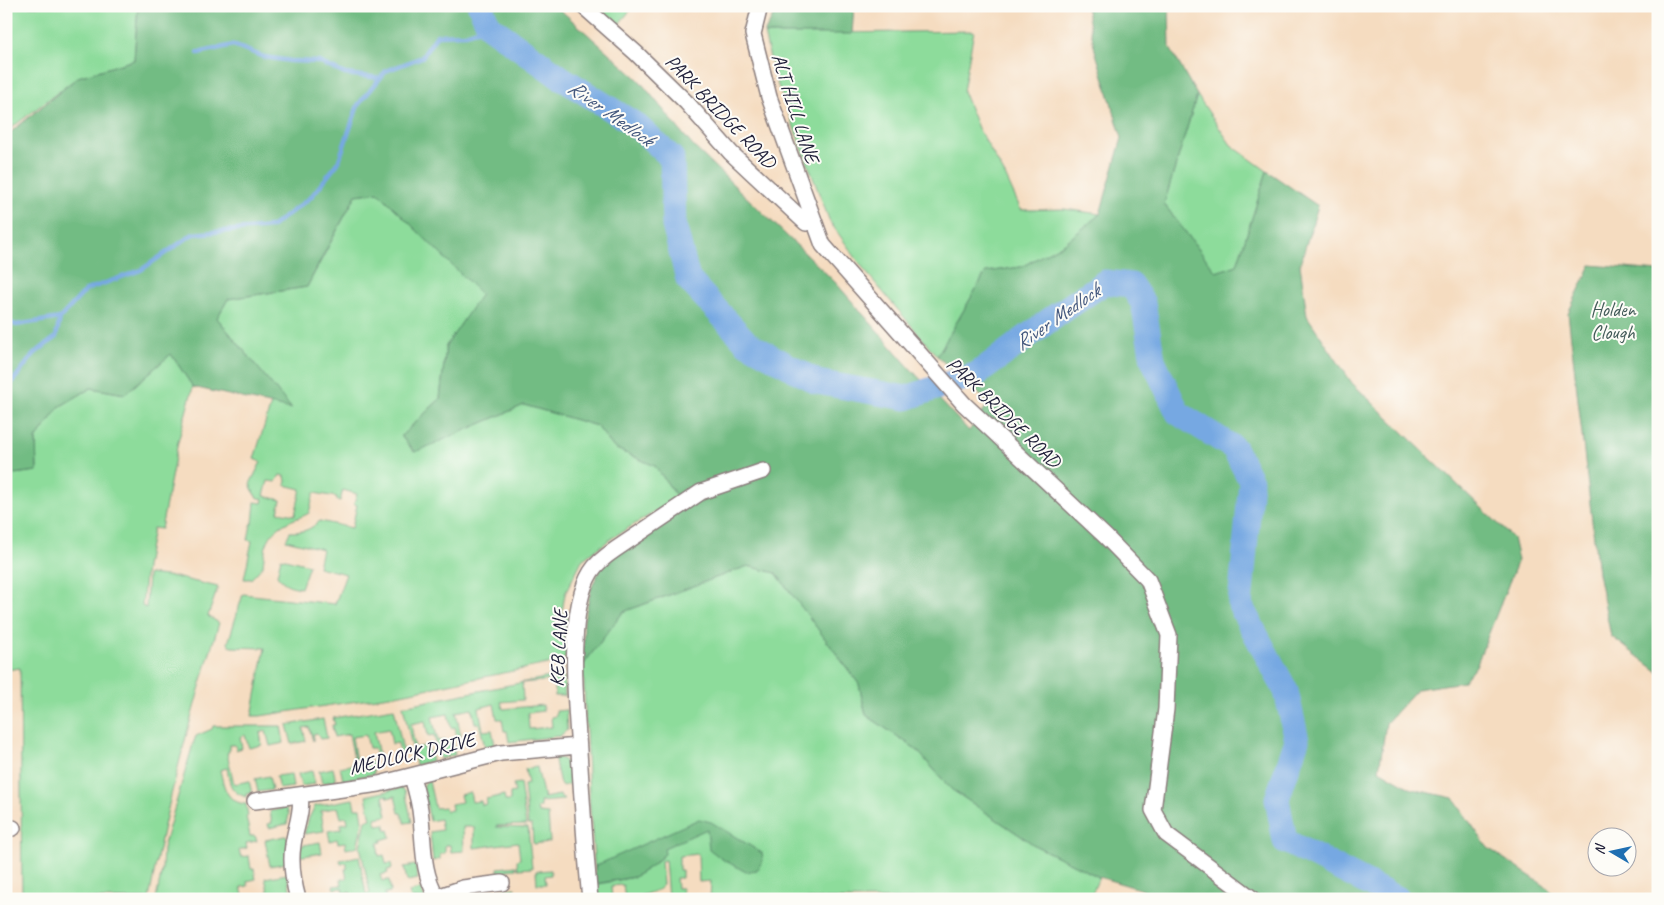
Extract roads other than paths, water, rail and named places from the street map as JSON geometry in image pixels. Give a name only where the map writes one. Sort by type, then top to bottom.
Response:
[{"type":"street","name":"PARK BRIDGE ROAD","points":[[583,6],[642,59],[687,103],[731,153],[806,224],[814,221],[823,244],[964,404],[1106,537],[1148,580],[1169,635],[1166,709],[1153,810],[1166,834],[1254,899]]},
{"type":"street","name":"ALT HILL LANE","points":[[760,6],[753,34],[755,43],[769,97],[814,221]]},
{"type":"street","name":"KEB LANE","points":[[590,899],[573,670],[576,618],[591,572],[603,558],[702,492],[763,471]]},
{"type":"street","name":"MEDLOCK DRIVE","points":[[255,801],[361,787],[412,777],[501,753],[578,746]]},
{"type":"street","points":[[412,777],[420,813],[424,862],[428,879],[437,898],[471,880],[502,883]]},
{"type":"street","points":[[298,899],[292,877],[292,860],[301,805],[300,796]]},
{"type":"waterway","name":"River Medlock","points":[[480,6],[489,26],[560,77],[636,125],[672,158],[674,225],[688,279],[747,343],[817,382],[906,398],[977,374],[1105,282],[1131,285],[1143,303],[1153,360],[1178,413],[1234,448],[1251,481],[1240,605],[1286,691],[1297,740],[1277,799],[1285,841],[1398,899]]},
{"type":"waterway","points":[[6,321],[16,325],[60,318],[86,290],[141,270],[193,234],[271,227],[311,197],[338,163],[358,105],[386,71],[422,57],[437,35],[466,34],[489,26]]},
{"type":"waterway","points":[[198,53],[233,45],[264,57],[291,61],[319,62],[345,74],[380,78]]},
{"type":"waterway","points":[[6,390],[34,354],[56,337],[60,318]]},
{"type":"park label","name":"Holden Clough","points":[[1613,320]]}]
